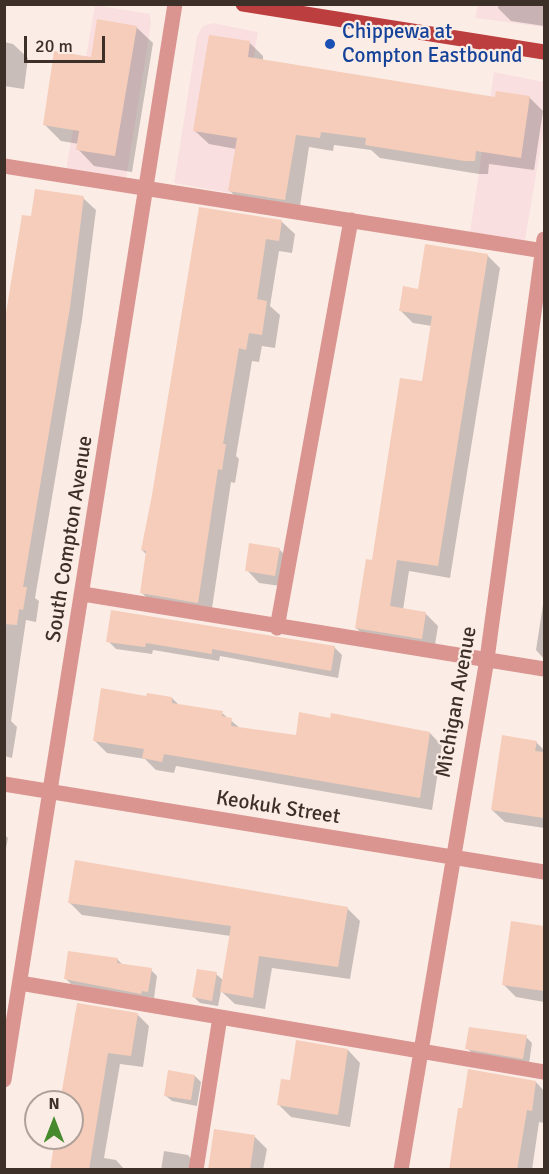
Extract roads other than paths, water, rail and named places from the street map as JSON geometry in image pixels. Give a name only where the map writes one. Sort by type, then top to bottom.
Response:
[{"type":"main road","points":[[243,4],[544,52]]},
{"type":"street","name":"South Compton Avenue","points":[[4,1080],[175,4]]},
{"type":"street","points":[[4,166],[147,190],[544,247]]},
{"type":"street","points":[[277,628],[351,220]]},
{"type":"street","name":"Michigan Avenue","points":[[401,1170],[487,659],[544,247]]},
{"type":"street","points":[[83,594],[277,628],[544,669]]},
{"type":"street","name":"Keokuk Street","points":[[4,784],[544,872]]},
{"type":"street","points":[[20,984],[421,1049],[544,1072]]},
{"type":"street","points":[[196,1170],[220,1017]]},
{"type":"place","name":"Chippewa at Compton Eastbound","points":[[330,44]]}]
